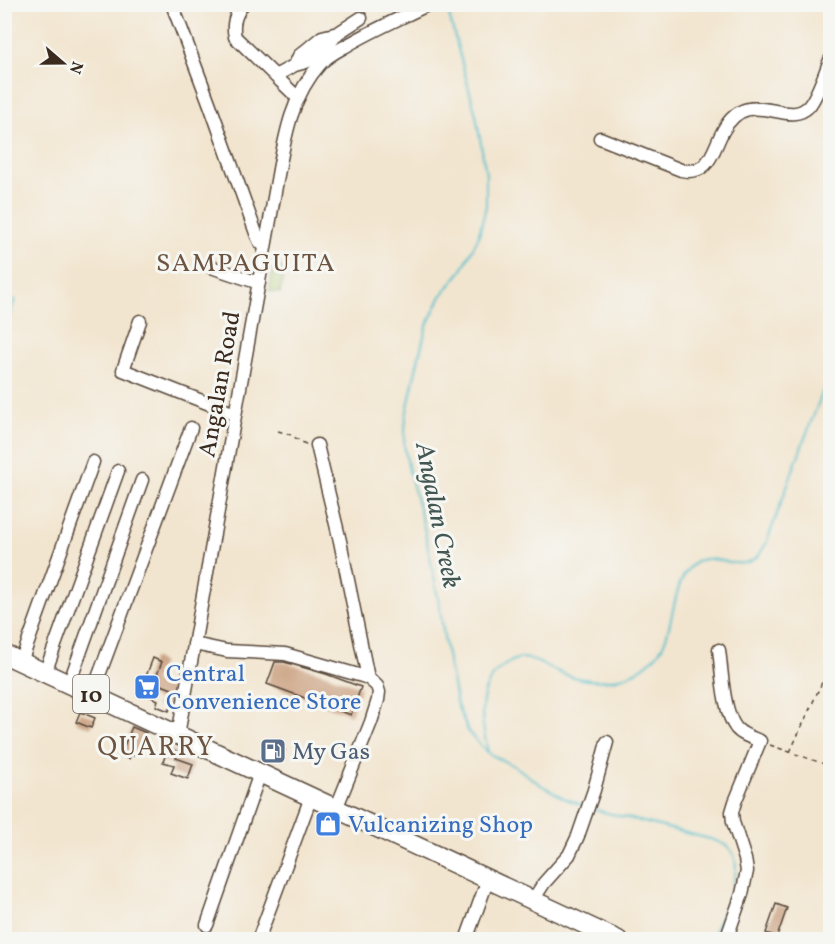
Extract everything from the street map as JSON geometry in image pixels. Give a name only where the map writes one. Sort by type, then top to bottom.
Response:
[{"type":"highway","name":"10","points":[[4,654],[616,939]]},
{"type":"street","points":[[172,4],[257,236],[265,247]]},
{"type":"street","points":[[243,4],[234,23],[235,37],[298,98]]},
{"type":"street","points":[[355,4],[368,34]]},
{"type":"street","name":"Angalan Road","points":[[178,735],[258,283],[284,143],[293,109],[306,83],[322,62],[368,34],[425,7]]},
{"type":"street","points":[[275,76],[295,65],[299,56],[322,37],[338,33],[361,18]]},
{"type":"street","points":[[600,138],[681,170],[691,172],[697,170],[706,164],[731,118],[743,109],[760,108],[787,113],[800,112],[808,107],[831,60]]},
{"type":"street","points":[[211,267],[258,283]]},
{"type":"street","points":[[140,321],[123,370],[235,414]]},
{"type":"street","points":[[92,694],[191,428]]},
{"type":"street","points":[[319,451],[368,678]]},
{"type":"street","points":[[21,662],[93,462]]},
{"type":"street","points":[[45,673],[118,471]]},
{"type":"street","points":[[69,684],[142,480]]},
{"type":"street","points":[[195,644],[227,651],[285,654],[368,678],[377,686],[378,700],[336,808]]},
{"type":"street","points":[[719,650],[730,718],[743,734],[760,741],[732,812],[747,871],[742,894],[726,939]]},
{"type":"street","points":[[533,900],[544,883],[569,855],[578,836],[594,790],[606,742]]},
{"type":"street","points":[[207,925],[260,773]]},
{"type":"street","points":[[258,939],[311,796]]},
{"type":"street","points":[[466,939],[488,879]]},
{"type":"path","points":[[278,431],[289,434],[319,451]]},
{"type":"path","points":[[790,752],[831,665]]},
{"type":"path","points":[[760,741],[831,766]]},
{"type":"green space","points":[[274,266],[285,268],[280,293],[269,291]]},
{"type":"building","points":[[153,658],[162,662],[154,682],[177,691],[169,711],[156,706],[158,700],[140,692]]},
{"type":"building","points":[[275,662],[284,662],[326,674],[361,687],[351,715],[267,684]]},
{"type":"building","points":[[80,712],[95,718],[91,728],[76,722]]},
{"type":"building","points":[[132,727],[146,733],[135,756],[131,754],[129,759],[120,755]]},
{"type":"building","name":"My Gas","points":[[265,742],[285,750],[281,759],[262,752]]},
{"type":"building","points":[[168,748],[178,752],[176,758],[193,764],[188,779],[171,773],[174,765],[163,762]]},
{"type":"building","points":[[776,904],[787,908],[777,937],[766,933]]},
{"type":"waterway","name":"Angalan Creek","points":[[446,4],[476,115],[486,174],[486,206],[478,238],[462,270],[441,296],[427,325],[406,416],[404,444],[424,527],[457,705],[469,733],[488,753],[516,767],[564,798],[584,806]]},
{"type":"waterway","points":[[4,335],[15,299]]},
{"type":"waterway","points":[[488,752],[483,729],[482,706],[487,685],[502,667],[522,658],[586,680],[606,680],[626,676],[647,664],[662,647],[679,588],[690,567],[706,559],[744,563],[752,561],[759,555],[766,544],[830,373]]},
{"type":"waterway","points":[[4,477],[7,489],[4,526]]},
{"type":"waterway","name":"Angalan Creek","points":[[592,809],[710,839],[724,844],[731,850],[735,859],[734,882],[710,940]]},
{"type":"place","name":"Central Convenience Store","points":[[147,687]]},
{"type":"place","name":"My Gas","points":[[273,751]]},
{"type":"place","name":"Vulcanizing Shop","points":[[328,824]]},
{"type":"district","name":"SAMPAGUITA","points":[[246,262]]},
{"type":"district","name":"QUARRY","points":[[156,746]]}]
